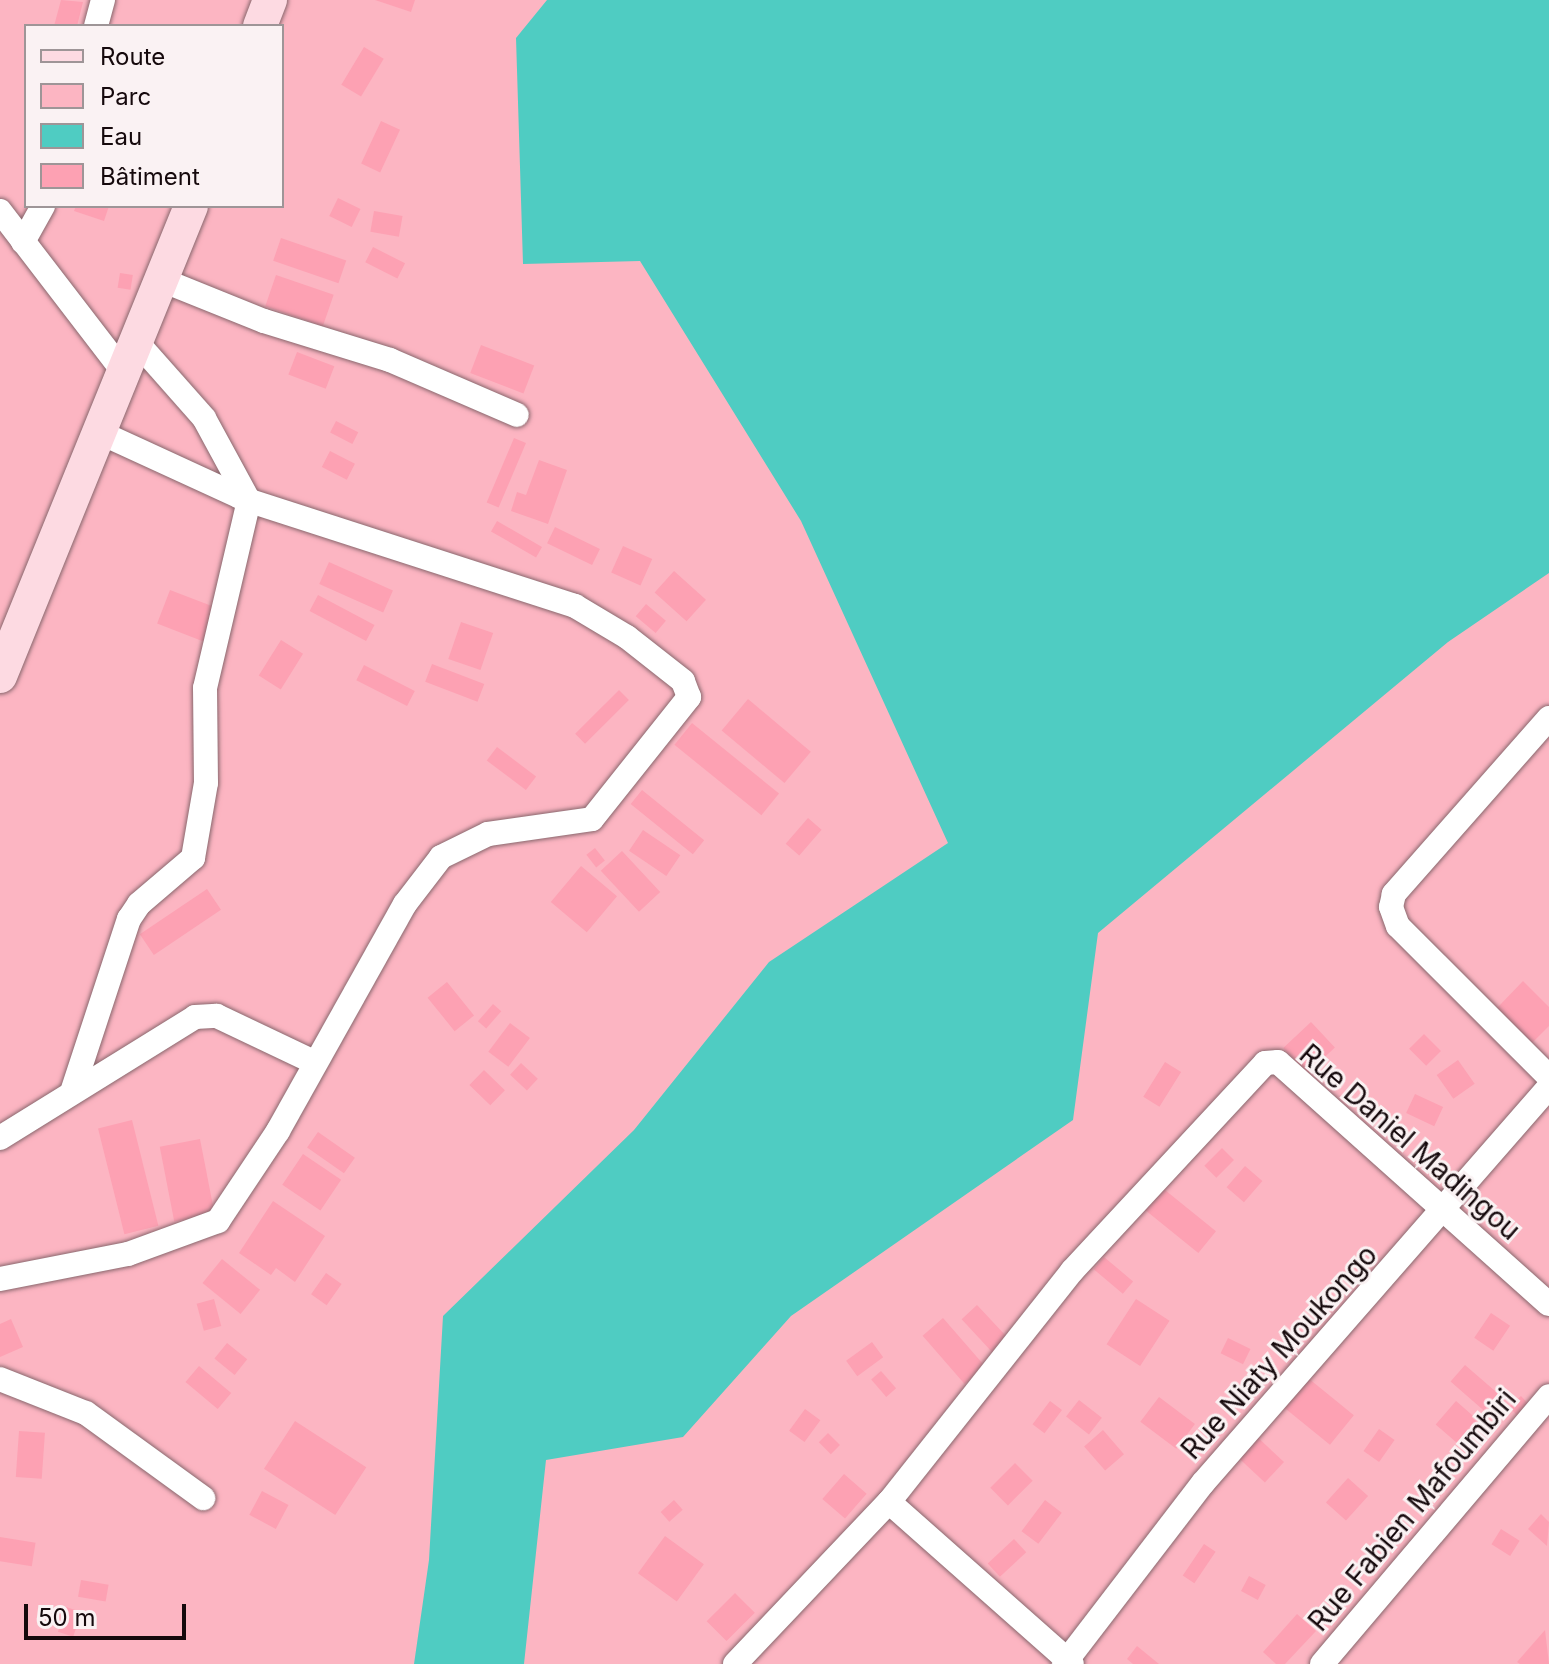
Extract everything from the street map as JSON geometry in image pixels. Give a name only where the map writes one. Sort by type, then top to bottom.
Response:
[{"type":"street","points":[[97,24],[103,0]]},
{"type":"street","points":[[261,24],[270,0]]},
{"type":"street","points":[[23,242],[42,208]]},
{"type":"street","points":[[0,676],[190,208]]},
{"type":"street","points":[[0,211],[23,242],[129,355],[204,418],[249,501],[205,688],[206,783],[193,858],[139,904],[129,919],[73,1089]]},
{"type":"street","points":[[162,280],[264,321],[390,360],[517,415]]},
{"type":"street","points":[[0,1279],[128,1254],[218,1221],[278,1131],[405,904],[441,857],[488,834],[592,819],[689,697],[683,681],[638,646],[575,606],[249,501],[99,432]]},
{"type":"street","points":[[1549,718],[1394,894],[1391,907],[1398,926],[1549,1077]]},
{"type":"street","points":[[0,1138],[73,1089],[195,1017],[217,1016],[314,1062]]},
{"type":"street","name":"Rue Daniel Madingou","points":[[889,1502],[1072,1271],[1265,1063],[1278,1062],[1549,1304]]},
{"type":"street","name":"Rue Niaty Moukongo","points":[[1068,1663],[1203,1483],[1445,1211],[1549,1087]]},
{"type":"street","points":[[0,1379],[86,1413],[203,1498]]},
{"type":"street","name":"Rue Fabien Mafoumbiri","points":[[1322,1664],[1549,1396]]},
{"type":"street","points":[[735,1664],[889,1502],[1068,1663]]},
{"type":"green space","points":[[0,0],[1549,0],[1549,1664],[0,1664]]},
{"type":"water","points":[[547,0],[1549,0],[1549,573],[1448,642],[1098,933],[1073,1120],[791,1316],[683,1437],[546,1460],[524,1664],[414,1664],[429,1560],[443,1316],[634,1130],[769,962],[948,843],[801,521],[640,261],[523,264],[516,38]]},
{"type":"building","points":[[61,0],[83,2],[78,24],[55,24]]},
{"type":"building","points":[[375,0],[415,0],[411,12]]},
{"type":"building","points":[[364,47],[384,59],[361,97],[341,85]]},
{"type":"building","points":[[381,121],[400,130],[380,172],[361,164]]},
{"type":"building","points":[[338,198],[360,209],[352,227],[329,216]]},
{"type":"building","points":[[75,208],[108,208],[104,221],[74,211]]},
{"type":"building","points":[[374,211],[403,216],[399,237],[370,232]]},
{"type":"building","points":[[281,238],[346,260],[338,283],[273,261]]},
{"type":"building","points":[[373,247],[405,263],[397,278],[365,262]]},
{"type":"building","points":[[120,273],[133,275],[130,290],[118,288]]},
{"type":"building","points":[[276,275],[334,295],[323,326],[265,306]]},
{"type":"building","points":[[481,345],[534,365],[523,393],[470,373]]},
{"type":"building","points":[[297,352],[334,366],[326,389],[288,374]]},
{"type":"building","points":[[336,421],[358,432],[352,444],[330,433]]},
{"type":"building","points":[[514,438],[526,443],[499,508],[487,502]]},
{"type":"building","points":[[330,451],[355,464],[347,480],[322,467]]},
{"type":"building","points":[[539,460],[567,470],[548,524],[511,511],[517,492],[526,495]]},
{"type":"building","points":[[497,521],[542,547],[536,557],[491,531]]},
{"type":"building","points":[[555,527],[600,549],[592,565],[547,543]]},
{"type":"building","points":[[623,546],[652,559],[640,586],[611,572]]},
{"type":"building","points":[[329,562],[393,590],[383,612],[319,584]]},
{"type":"building","points":[[674,571],[706,600],[687,621],[655,593]]},
{"type":"building","points":[[170,590],[218,608],[205,642],[157,624]]},
{"type":"building","points":[[318,595],[375,625],[366,641],[310,611]]},
{"type":"building","points":[[646,604],[666,621],[656,633],[636,616]]},
{"type":"building","points":[[461,622],[493,633],[480,670],[448,659]]},
{"type":"building","points":[[281,640],[303,654],[281,689],[259,676]]},
{"type":"building","points":[[432,664],[484,684],[477,702],[425,682]]},
{"type":"building","points":[[364,665],[415,691],[407,706],[356,680]]},
{"type":"building","points":[[619,690],[629,700],[585,744],[575,734]]},
{"type":"building","points":[[748,699],[811,752],[784,783],[722,730]]},
{"type":"building","points":[[692,723],[779,793],[761,815],[674,745]]},
{"type":"building","points":[[497,747],[536,776],[526,790],[487,761]]},
{"type":"building","points":[[642,790],[704,840],[693,854],[631,804]]},
{"type":"building","points":[[808,818],[822,830],[799,855],[786,844]]},
{"type":"building","points":[[643,830],[680,855],[666,876],[629,851]]},
{"type":"building","points":[[595,848],[605,861],[596,867],[586,855]]},
{"type":"building","points":[[622,851],[660,892],[639,912],[601,871]]},
{"type":"building","points":[[581,866],[617,896],[587,932],[551,902]]},
{"type":"building","points":[[207,889],[221,910],[154,955],[140,934]]},
{"type":"building","points":[[1523,981],[1549,1007],[1549,1026],[1532,1043],[1497,1008]]},
{"type":"building","points":[[447,982],[474,1015],[455,1031],[428,998]]},
{"type":"building","points":[[493,1004],[501,1011],[486,1029],[478,1021]]},
{"type":"building","points":[[1311,1022],[1335,1048],[1307,1074],[1283,1048]]},
{"type":"building","points":[[510,1023],[530,1038],[508,1067],[488,1052]]},
{"type":"building","points":[[1424,1034],[1441,1051],[1426,1066],[1409,1049]]},
{"type":"building","points":[[1458,1060],[1475,1084],[1453,1099],[1437,1075]]},
{"type":"building","points":[[1165,1062],[1181,1072],[1159,1107],[1143,1097]]},
{"type":"building","points":[[521,1063],[538,1079],[527,1090],[510,1075]]},
{"type":"building","points":[[484,1070],[505,1090],[490,1105],[469,1085]]},
{"type":"building","points":[[1415,1094],[1443,1107],[1434,1126],[1406,1113]]},
{"type":"building","points":[[132,1120],[158,1226],[124,1234],[98,1128]]},
{"type":"building","points":[[318,1132],[355,1158],[344,1173],[307,1148]]},
{"type":"building","points":[[200,1139],[215,1214],[174,1221],[160,1147]]},
{"type":"building","points":[[1222,1148],[1234,1160],[1216,1178],[1204,1166]]},
{"type":"building","points":[[303,1154],[341,1180],[320,1210],[282,1185]]},
{"type":"building","points":[[1245,1166],[1262,1181],[1244,1202],[1227,1187]]},
{"type":"building","points":[[1160,1186],[1216,1231],[1198,1253],[1142,1208]]},
{"type":"building","points":[[273,1201],[325,1236],[295,1282],[276,1268],[271,1275],[239,1253]]},
{"type":"building","points":[[1104,1257],[1133,1281],[1123,1294],[1094,1269]]},
{"type":"building","points":[[222,1259],[260,1290],[241,1314],[202,1283]]},
{"type":"building","points":[[326,1273],[342,1284],[327,1305],[311,1294]]},
{"type":"building","points":[[214,1299],[221,1326],[204,1331],[197,1304]]},
{"type":"building","points":[[1136,1299],[1170,1321],[1140,1366],[1107,1344]]},
{"type":"building","points":[[977,1305],[1009,1339],[994,1354],[962,1319]]},
{"type":"building","points":[[1491,1313],[1510,1326],[1493,1351],[1474,1338]]},
{"type":"building","points":[[943,1318],[985,1366],[965,1384],[923,1336]]},
{"type":"building","points":[[11,1319],[23,1347],[0,1357],[0,1324]]},
{"type":"building","points":[[1228,1338],[1250,1349],[1243,1364],[1221,1353]]},
{"type":"building","points":[[872,1342],[883,1357],[857,1376],[846,1361]]},
{"type":"building","points":[[227,1343],[247,1359],[235,1375],[214,1359]]},
{"type":"building","points":[[1465,1365],[1498,1394],[1484,1410],[1451,1382]]},
{"type":"building","points":[[199,1366],[231,1393],[218,1409],[186,1382]]},
{"type":"building","points":[[881,1371],[896,1388],[886,1397],[871,1380]]},
{"type":"building","points":[[1308,1378],[1354,1415],[1330,1445],[1284,1408]]},
{"type":"building","points":[[1521,1396],[1530,1406],[1518,1416],[1509,1407]]},
{"type":"building","points":[[1159,1397],[1195,1424],[1176,1449],[1140,1422]]},
{"type":"building","points":[[1079,1400],[1102,1418],[1089,1434],[1066,1417]]},
{"type":"building","points":[[1050,1401],[1062,1410],[1045,1433],[1033,1424]]},
{"type":"building","points":[[1456,1401],[1481,1423],[1461,1446],[1436,1424]]},
{"type":"building","points":[[805,1409],[820,1420],[805,1442],[789,1431]]},
{"type":"building","points":[[295,1421],[366,1467],[335,1515],[264,1469]]},
{"type":"building","points":[[1379,1429],[1395,1440],[1379,1462],[1364,1451]]},
{"type":"building","points":[[1103,1430],[1124,1454],[1105,1471],[1084,1446]]},
{"type":"building","points":[[19,1431],[45,1433],[42,1479],[16,1477]]},
{"type":"building","points":[[828,1433],[840,1445],[831,1454],[819,1442]]},
{"type":"building","points":[[1254,1434],[1284,1462],[1265,1482],[1235,1454]]},
{"type":"building","points":[[1015,1463],[1033,1481],[1008,1505],[990,1488]]},
{"type":"building","points":[[844,1474],[867,1494],[845,1519],[822,1499]]},
{"type":"building","points":[[1348,1478],[1368,1496],[1346,1521],[1326,1503]]},
{"type":"building","points":[[262,1491],[288,1505],[276,1529],[249,1515]]},
{"type":"building","points":[[674,1500],[683,1510],[669,1522],[661,1512]]},
{"type":"building","points":[[1045,1500],[1062,1513],[1038,1544],[1022,1531]]},
{"type":"building","points":[[1541,1514],[1549,1522],[1547,1546],[1528,1529]]},
{"type":"building","points":[[1501,1529],[1520,1541],[1510,1556],[1491,1544]]},
{"type":"building","points":[[665,1536],[704,1564],[677,1601],[638,1573]]},
{"type":"building","points":[[0,1537],[36,1543],[32,1566],[0,1561]]},
{"type":"building","points":[[1014,1539],[1026,1552],[1000,1577],[988,1564]]},
{"type":"building","points":[[1204,1544],[1216,1552],[1194,1583],[1183,1576]]},
{"type":"building","points":[[1249,1576],[1266,1585],[1258,1600],[1241,1591]]},
{"type":"building","points":[[81,1580],[109,1585],[106,1602],[78,1597]]},
{"type":"building","points":[[735,1593],[755,1613],[727,1641],[707,1621]]},
{"type":"building","points":[[66,1607],[81,1612],[73,1637],[58,1632]]},
{"type":"building","points":[[1297,1614],[1316,1631],[1285,1664],[1276,1664],[1263,1652]]},
{"type":"building","points":[[1545,1630],[1549,1664],[1517,1662]]},
{"type":"building","points":[[1137,1646],[1159,1664],[1133,1664],[1127,1659]]}]
